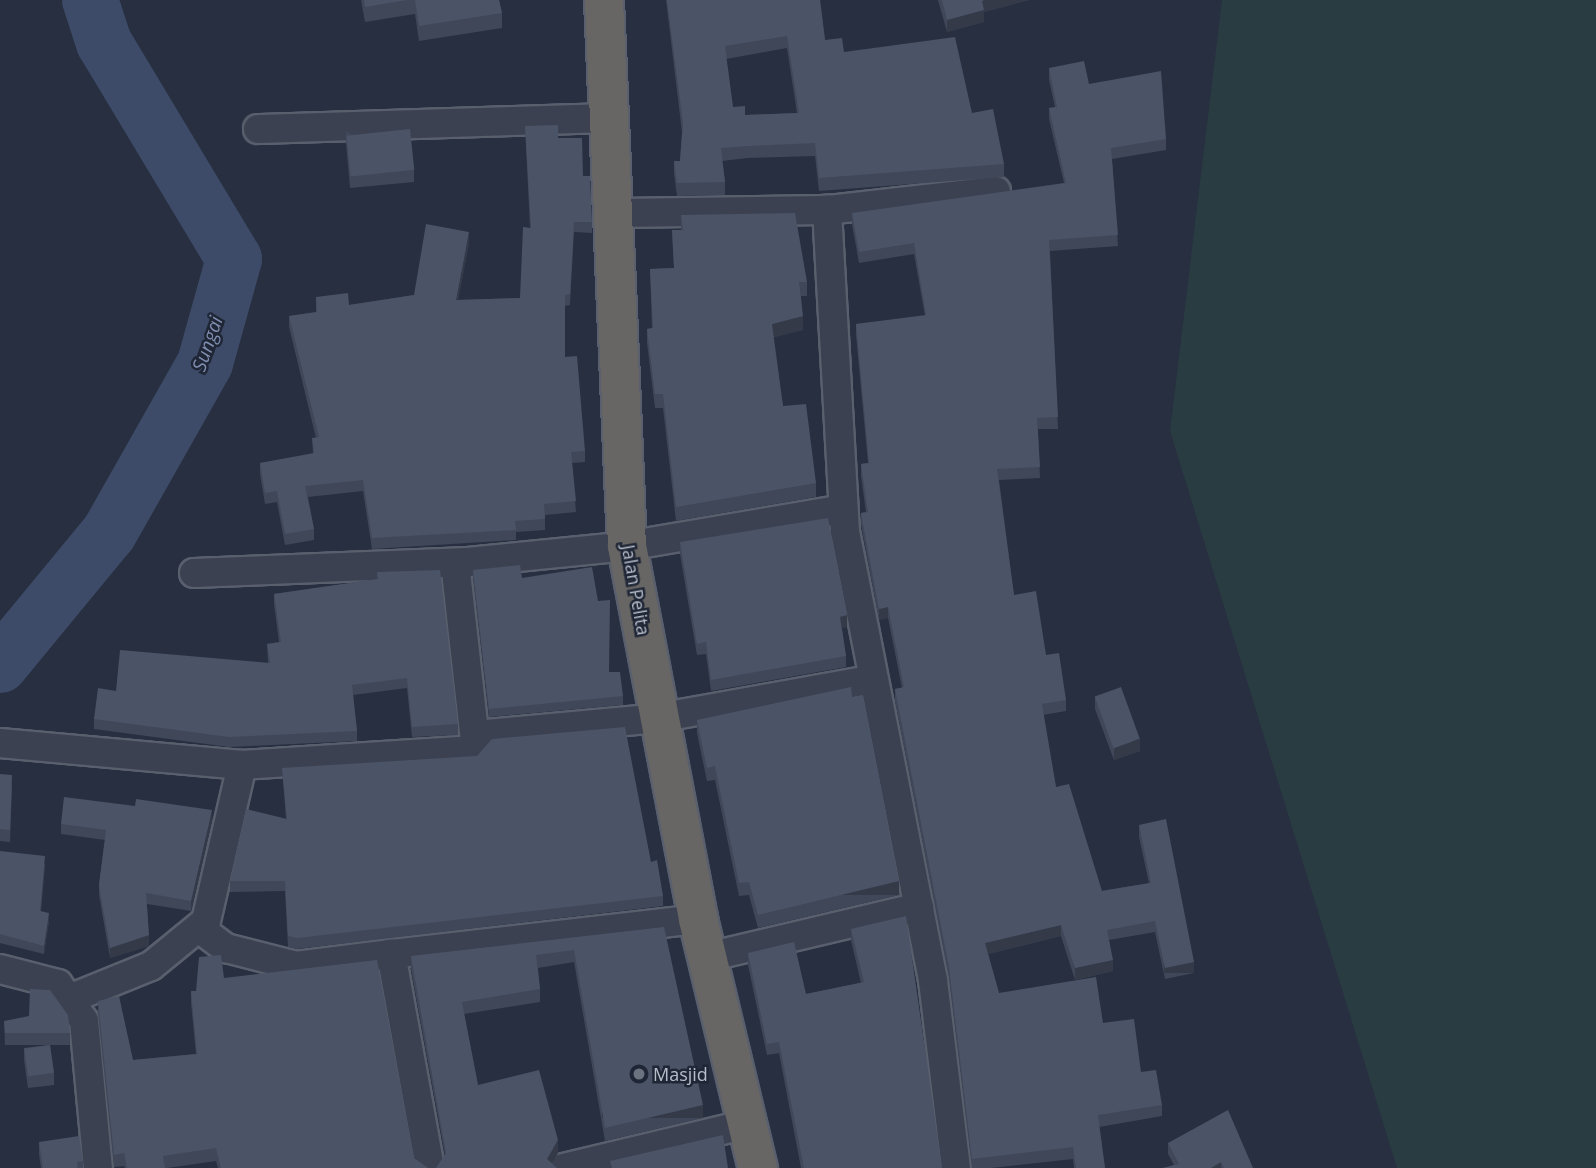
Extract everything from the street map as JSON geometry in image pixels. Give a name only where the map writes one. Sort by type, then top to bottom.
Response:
[{"type":"highway","name":"Jalan Pelita","points":[[604,0],[617,213],[627,546],[698,919],[758,1168]]},
{"type":"street","points":[[258,129],[610,118]]},
{"type":"street","points":[[617,213],[827,210],[996,191]]},
{"type":"street","points":[[827,210],[844,509],[919,907],[956,1168]]},
{"type":"street","points":[[194,573],[455,563],[627,546],[844,509]]},
{"type":"street","points":[[0,743],[242,765],[476,750],[455,563]]},
{"type":"street","points":[[476,735],[658,718],[874,679]]},
{"type":"street","points":[[72,998],[151,966],[206,921],[242,765]]},
{"type":"street","points":[[708,957],[919,907]]},
{"type":"street","points":[[199,928],[226,948],[296,966],[698,919]]},
{"type":"street","points":[[391,954],[430,1168]]},
{"type":"street","points":[[0,969],[58,984],[72,998],[84,1021],[98,1168]]},
{"type":"street","points":[[563,1168],[748,1124]]},
{"type":"green space","points":[[1222,0],[1596,0],[1596,1168],[1397,1168],[1170,431]]},
{"type":"building","points":[[364,0],[407,0],[365,7]]},
{"type":"building","points":[[415,0],[499,0],[502,13],[419,26]]},
{"type":"building","points":[[667,0],[820,0],[825,40],[842,38],[844,52],[955,37],[972,113],[993,109],[1004,164],[819,178],[815,143],[748,146],[721,148],[725,182],[677,183],[674,161],[680,161],[683,123]],"holes":[[[787,36],[799,113],[745,115],[745,106],[733,107],[725,46]]]},
{"type":"building","points":[[942,0],[984,0],[984,10],[947,20]]},
{"type":"building","points":[[1084,61],[1089,84],[1161,71],[1166,139],[1111,148],[1118,235],[1049,240],[1058,417],[1037,418],[1040,467],[997,469],[1014,595],[1036,591],[1046,655],[1059,653],[1066,700],[1042,704],[1056,787],[1069,784],[1102,891],[1151,883],[1139,825],[1166,819],[1194,962],[1165,968],[1155,921],[1107,930],[1113,960],[1075,968],[1061,925],[985,943],[999,993],[1096,977],[1103,1023],[1134,1019],[1141,1072],[1156,1070],[1162,1105],[1098,1115],[1105,1168],[1076,1168],[1073,1147],[972,1159],[949,967],[895,689],[904,687],[888,607],[879,609],[861,513],[868,512],[861,464],[869,463],[856,324],[926,315],[914,243],[859,252],[852,213],[1066,183],[1049,108],[1057,107],[1049,68]]},
{"type":"building","points":[[558,125],[558,138],[582,138],[583,176],[590,176],[592,222],[574,222],[570,294],[565,295],[565,357],[577,356],[585,451],[571,452],[576,501],[544,504],[545,519],[515,521],[516,530],[372,538],[363,480],[305,486],[314,529],[285,534],[277,491],[265,493],[260,463],[314,453],[312,438],[319,437],[289,316],[317,312],[316,297],[348,293],[349,305],[414,295],[426,224],[469,232],[456,300],[520,298],[523,227],[531,228],[525,126]]},
{"type":"building","points":[[410,129],[414,170],[351,176],[346,136]]},
{"type":"building","points":[[795,213],[807,282],[799,282],[803,316],[772,324],[783,406],[806,404],[816,483],[676,507],[663,394],[655,394],[647,329],[653,328],[650,269],[674,268],[672,230],[683,230],[681,215]]},
{"type":"building","points":[[828,518],[847,615],[840,617],[846,656],[711,680],[706,642],[697,644],[680,542]]},
{"type":"building","points":[[520,565],[522,578],[592,567],[598,601],[610,600],[609,672],[620,672],[623,696],[489,709],[473,570]]},
{"type":"building","points":[[440,570],[458,724],[412,727],[407,678],[352,685],[357,731],[229,737],[94,719],[98,688],[116,691],[120,650],[270,663],[267,644],[281,642],[274,594],[378,579],[377,572]]},
{"type":"building","points":[[851,687],[852,697],[863,695],[899,881],[758,915],[749,882],[739,883],[715,766],[707,768],[697,720]]},
{"type":"building","points":[[1121,687],[1140,739],[1113,748],[1095,697]]},
{"type":"building","points":[[625,727],[651,862],[657,860],[663,896],[297,938],[288,936],[285,881],[230,881],[246,809],[287,819],[282,768],[477,756],[492,739]]},
{"type":"building","points":[[0,774],[12,775],[10,830],[0,829]]},
{"type":"building","points":[[64,797],[135,806],[136,799],[212,810],[191,901],[146,893],[149,935],[110,948],[99,885],[106,830],[61,824]]},
{"type":"building","points":[[0,851],[45,856],[40,911],[49,913],[44,946],[0,934]]},
{"type":"building","points":[[906,916],[942,1168],[804,1168],[779,1042],[767,1044],[748,953],[794,942],[806,994],[864,982],[851,929]]},
{"type":"building","points":[[664,927],[703,1105],[605,1128],[574,950],[536,955],[540,989],[462,1002],[478,1085],[539,1070],[558,1140],[547,1159],[557,1168],[436,1168],[446,1153],[411,956]]},
{"type":"building","points":[[221,955],[224,978],[377,960],[414,1158],[428,1168],[221,1168],[216,1148],[163,1156],[165,1168],[127,1168],[124,1153],[114,1155],[98,1001],[119,996],[133,1060],[197,1054],[191,991],[196,991],[199,957]]},
{"type":"building","points":[[30,989],[50,990],[68,1015],[70,1033],[5,1033],[4,1021],[29,1016]]},
{"type":"building","points":[[50,1045],[54,1073],[28,1076],[24,1049]]},
{"type":"building","points":[[1228,1110],[1253,1168],[1224,1168],[1221,1162],[1211,1168],[1163,1168],[1179,1164],[1168,1143]]},
{"type":"building","points":[[723,1135],[728,1168],[612,1168],[610,1161]]},
{"type":"building","points":[[79,1136],[83,1161],[77,1162],[78,1168],[43,1168],[39,1142]]},
{"type":"waterway","name":"Sungai","points":[[0,665],[109,533],[205,363],[234,259],[104,43],[90,0]]},
{"type":"place","name":"Masjid","points":[[639,1074]]}]
